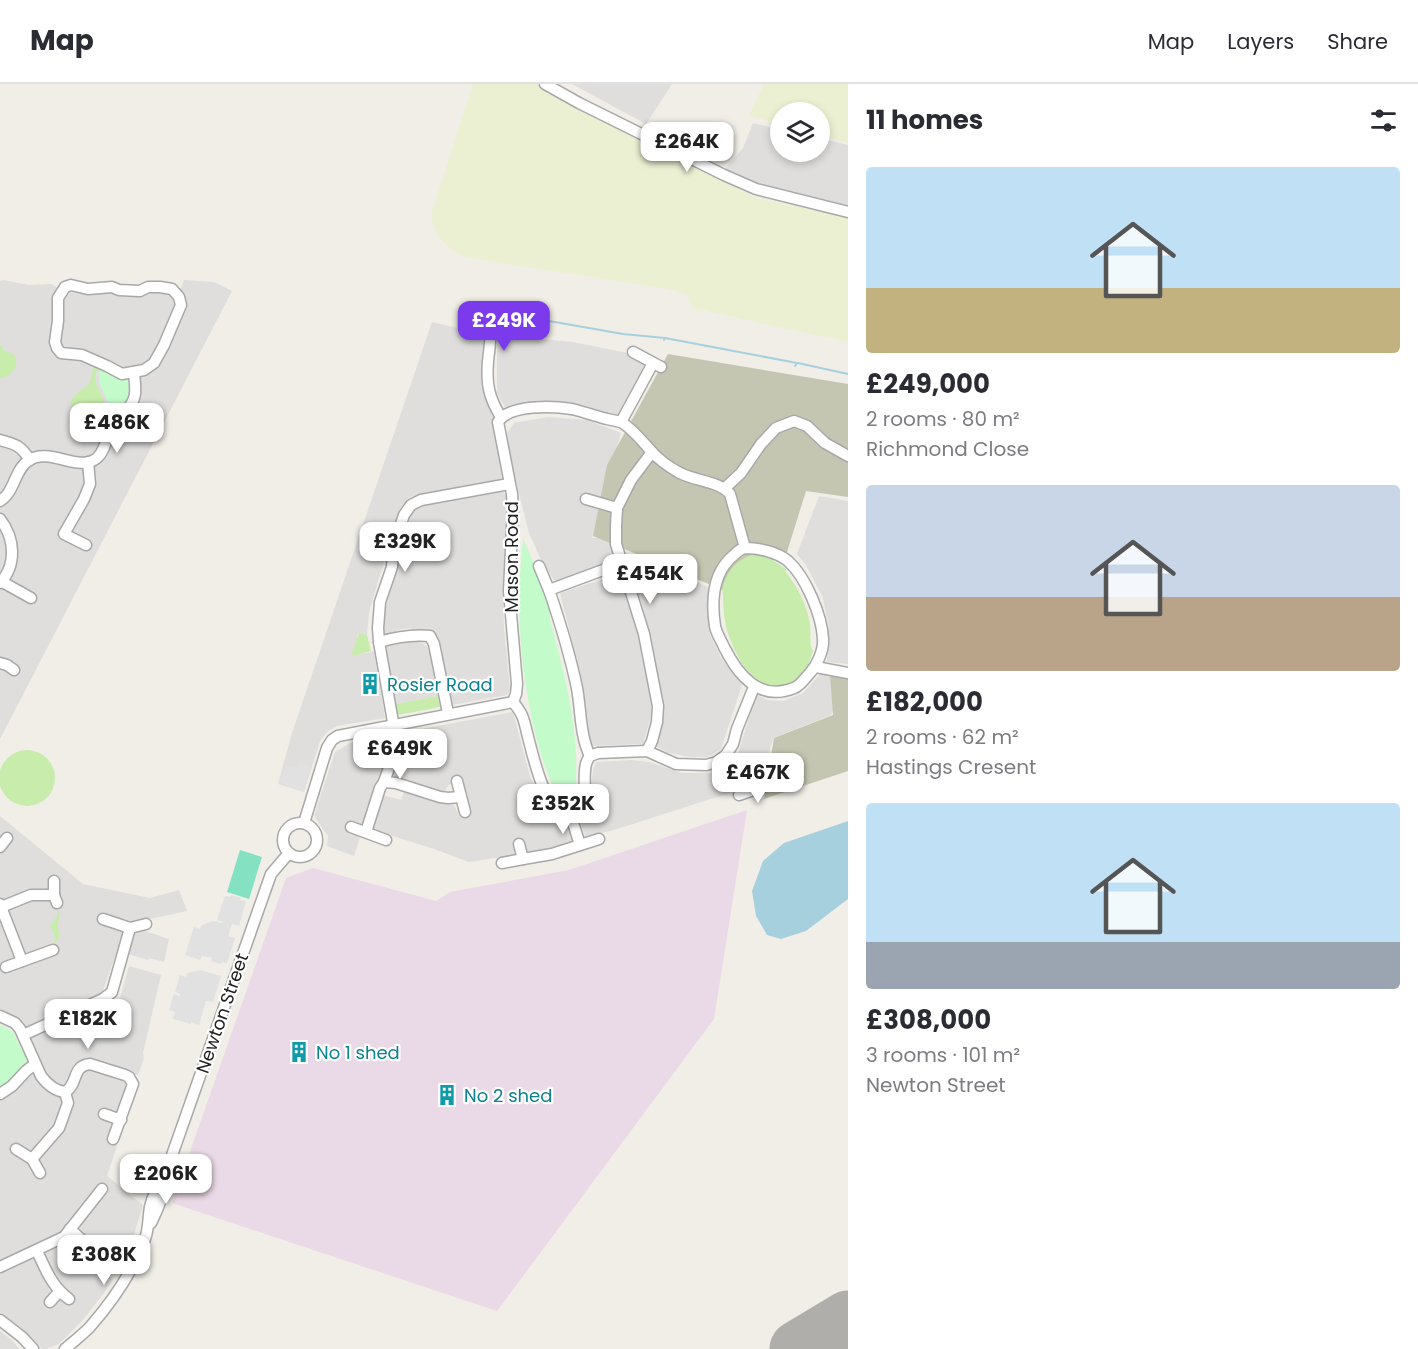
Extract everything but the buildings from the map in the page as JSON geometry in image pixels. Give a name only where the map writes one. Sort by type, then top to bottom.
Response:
[{"type":"street","points":[[545,84],[713,170],[756,189],[848,212]]},
{"type":"street","points":[[71,285],[88,289],[112,287],[119,290],[140,291],[148,287],[160,287],[172,289],[179,297],[181,305],[154,363],[134,372],[122,374],[82,355],[62,353],[57,348],[55,342],[58,298],[65,287],[71,285]]},
{"type":"street","points":[[473,328],[490,332],[487,386],[493,405],[501,417],[522,409],[569,409],[621,423],[638,436],[667,466],[681,474],[725,488],[730,494],[745,548]]},
{"type":"street","points":[[621,423],[657,365],[633,352]]},
{"type":"street","points":[[0,501],[9,494],[19,472],[30,460],[44,456],[79,463],[96,459],[103,450],[113,422],[131,406],[136,395],[134,372]]},
{"type":"street","name":"Mason Road","points":[[501,417],[498,427],[513,508],[509,591],[517,684],[513,702]]},
{"type":"street","points":[[725,488],[741,472],[776,428],[794,422],[807,426],[825,443],[848,456]]},
{"type":"street","points":[[0,441],[10,442],[22,448],[30,460]]},
{"type":"street","points":[[647,751],[657,722],[658,706],[644,634],[616,544],[617,508],[631,480],[652,452]]},
{"type":"street","points":[[86,545],[64,534],[90,484],[88,462]]},
{"type":"street","points":[[366,832],[397,745],[378,628],[380,602],[392,567],[393,548],[404,515],[411,505],[434,496],[509,483]]},
{"type":"street","points":[[586,499],[617,508]]},
{"type":"street","points":[[0,519],[12,541],[10,566],[2,582],[30,598]]},
{"type":"street","points":[[754,548],[777,555],[788,561],[804,582],[818,613],[824,642],[816,667],[796,688],[774,693],[754,687],[743,677],[733,662],[715,628],[713,598],[715,583],[726,561],[741,549],[754,548]]},
{"type":"street","points":[[549,590],[622,563]]},
{"type":"street","points":[[539,566],[567,648],[576,687],[585,746],[590,756]]},
{"type":"street","points":[[379,642],[398,637],[430,636],[439,662],[448,713]]},
{"type":"street","points":[[0,663],[14,670]]},
{"type":"street","points":[[816,667],[848,673]]},
{"type":"street","points":[[304,823],[327,748],[338,736],[513,702],[519,708],[524,720],[536,767],[548,798],[555,810],[571,816],[578,811],[582,803],[586,764],[590,756],[598,753],[647,751],[676,764],[706,765],[717,762],[725,756],[733,744],[754,687]]},
{"type":"street","points":[[725,756],[763,787],[739,795]]},
{"type":"street","points":[[457,781],[465,812]]},
{"type":"street","points":[[384,782],[396,783],[440,797],[460,797]]},
{"type":"street","points":[[571,816],[580,845]]},
{"type":"street","points":[[304,823],[314,829],[317,834],[317,846],[310,855],[294,856],[289,853],[283,843],[285,832],[293,824],[304,823]]},
{"type":"street","points":[[351,828],[386,840]]},
{"type":"street","points":[[502,863],[552,854],[599,840]]},
{"type":"street","points":[[519,844],[523,859]]},
{"type":"street","name":"Newton Street","points":[[65,1349],[88,1329],[114,1297],[134,1265],[164,1193],[164,1178],[271,874],[289,853]]},
{"type":"street","points":[[22,961],[1,905],[31,896],[56,899],[54,881]]},
{"type":"street","points":[[103,919],[129,928],[146,924]]},
{"type":"street","points":[[23,1035],[104,999],[112,992],[129,928]]},
{"type":"street","points":[[6,967],[53,950]]},
{"type":"street","points":[[0,1016],[15,1023],[45,1082],[65,1092]]},
{"type":"street","points":[[0,1094],[35,1064]]},
{"type":"street","points":[[65,1092],[72,1086],[78,1070],[85,1065],[90,1064],[129,1077],[133,1084],[113,1140]]},
{"type":"street","points":[[32,1159],[59,1128],[68,1103],[65,1092]]},
{"type":"street","points":[[104,1114],[121,1120]]},
{"type":"street","points":[[16,1149],[32,1159],[40,1173]]},
{"type":"street","points":[[0,1267],[64,1237],[102,1189]]},
{"type":"street","points":[[70,1229],[86,1244]]},
{"type":"street","points":[[37,1251],[59,1292],[69,1299]]},
{"type":"street","points":[[50,1302],[59,1292]]},
{"type":"street","points":[[0,1320],[33,1349]]},
{"type":"shaded area","points":[[473,84],[536,84],[757,198],[848,217],[848,342],[692,308],[688,295],[668,289],[464,257],[449,248],[438,236],[432,221],[432,211]]},
{"type":"shaded area","points":[[572,84],[672,84],[646,124]]},
{"type":"shaded area","points":[[764,84],[848,84],[848,143],[830,138],[830,102],[770,102],[770,121],[749,115]]},
{"type":"shaded area","points":[[753,123],[770,127],[770,162],[830,162],[830,141],[848,145],[848,206],[761,186],[725,169],[743,148]]},
{"type":"shaded area","points":[[184,280],[214,282],[232,291],[0,739],[0,281],[29,285],[51,284],[68,294],[72,292],[92,295],[110,292],[143,294],[158,292],[169,295],[181,288]]},
{"type":"shaded area","points":[[432,322],[482,334],[502,480],[410,497],[400,508],[369,612],[367,635],[358,633],[353,656],[374,651],[385,718],[337,726],[327,732],[320,741],[304,792],[278,784],[292,733]]},
{"type":"shaded area","points":[[497,335],[573,342],[628,353],[645,364],[619,417],[587,406],[555,402],[528,402],[505,407],[497,394]]},
{"type":"shaded area","points":[[668,354],[848,384],[848,497],[806,491],[787,552],[723,590],[593,536],[607,465]]},
{"type":"shaded area","points":[[548,417],[587,420],[621,433],[592,538],[609,538],[616,561],[555,581],[542,562],[529,533],[512,466],[507,433],[514,423]]},
{"type":"shaded area","points":[[500,490],[506,495],[508,505],[503,590],[510,690],[507,695],[452,705],[449,692],[450,681],[446,678],[440,641],[436,634],[429,629],[414,630],[411,628],[384,634],[384,612],[397,569],[398,551],[413,508],[441,499]]},
{"type":"shaded area","points":[[819,496],[848,501],[848,664],[827,662],[829,628],[823,598],[806,565],[797,554]]},
{"type":"shaded area","points":[[666,570],[708,587],[710,635],[721,658],[742,685],[721,749],[707,757],[689,757],[669,753],[655,746],[662,723],[660,689],[643,607],[631,573]]},
{"type":"shaded area","points":[[619,574],[644,663],[651,701],[651,716],[643,744],[592,746],[590,745],[583,684],[560,593]]},
{"type":"shaded area","points":[[418,640],[430,649],[438,696],[395,704],[386,648]]},
{"type":"shaded area","points":[[848,672],[848,771],[764,799],[774,738],[833,715],[830,675]]},
{"type":"shaded area","points":[[821,673],[844,680],[831,715],[773,738],[761,782],[737,757],[756,695],[768,700],[784,701],[803,693]]},
{"type":"shaded area","points":[[512,712],[530,776],[546,809],[559,822],[567,824],[573,840],[565,845],[526,853],[523,842],[513,844],[515,855],[469,862],[371,829],[382,795],[401,800],[405,790],[454,805],[459,816],[470,813],[453,781],[445,793],[392,776],[401,747],[400,733]]},
{"type":"shaded area","points":[[391,734],[388,752],[354,856],[327,846],[328,836],[314,816],[335,752],[350,743]]},
{"type":"shaded area","points":[[631,760],[649,762],[682,773],[711,773],[726,766],[744,783],[739,790],[611,831],[585,836],[580,820],[588,807],[596,762]]},
{"type":"shaded area","points":[[299,763],[312,767],[303,791],[279,782],[286,765],[297,767]]},
{"type":"shaded area","points":[[747,810],[714,1019],[497,1311],[172,1203],[286,878],[313,868],[436,901],[450,892],[569,870]]},
{"type":"shaded area","points":[[0,816],[83,884],[150,898],[179,890],[187,911],[136,922],[103,914],[100,924],[119,929],[123,933],[102,994],[30,1028],[13,1015],[0,1011]]},
{"type":"shaded area","points":[[231,895],[246,901],[239,926],[232,924],[228,936],[235,938],[227,963],[222,962],[221,964],[211,961],[212,958],[202,956],[200,960],[185,955],[194,927],[200,929],[202,925],[213,921],[223,923],[217,920],[225,896],[230,897]]},
{"type":"shaded area","points":[[145,931],[169,939],[164,962],[128,954],[134,934]]},
{"type":"shaded area","points":[[129,966],[161,975],[143,1053],[144,1058],[138,1075],[122,1070],[121,1079],[125,1082],[125,1092],[107,1139],[118,1143],[107,1176],[143,1205],[130,1247],[118,1270],[89,1252],[95,1244],[81,1233],[79,1228],[59,1233],[0,1260],[0,1092],[29,1064],[33,1037],[100,1008],[117,1009]]},
{"type":"shaded area","points":[[200,970],[221,976],[213,1002],[206,1001],[199,1025],[173,1019],[175,1012],[169,1010],[174,994],[180,996],[175,992],[180,975],[186,977],[187,973]]},
{"type":"shaded area","points":[[71,1241],[77,1255],[113,1279],[82,1321],[59,1344],[42,1349],[23,1329],[0,1312],[0,1274]]},
{"type":"shaded area","points":[[0,1331],[12,1340],[19,1349],[0,1349]]},
{"type":"green space","points":[[0,346],[3,346],[3,351],[14,356],[16,365],[10,374],[0,378]]},
{"type":"green space","points":[[95,365],[99,366],[95,379],[104,400],[99,438],[81,438],[87,422],[95,417],[93,410],[82,412],[72,408],[70,402],[86,387]]},
{"type":"green space","points":[[100,369],[131,383],[122,406],[108,403],[100,384]]},
{"type":"green space","points":[[128,395],[130,397],[102,438],[102,424],[108,403],[121,406]]},
{"type":"green space","points":[[523,538],[548,603],[569,698],[576,757],[576,791],[572,805],[563,804],[556,794],[539,745],[528,697],[519,603]]},
{"type":"green space","points":[[752,555],[768,557],[786,569],[801,596],[810,623],[813,651],[808,664],[796,682],[783,687],[763,683],[751,675],[732,644],[725,622],[723,585],[728,573],[736,564]]},
{"type":"green space","points":[[359,633],[367,635],[371,651],[353,656],[352,653]]},
{"type":"green space","points":[[438,696],[440,707],[398,715],[395,704]]},
{"type":"green space","points":[[21,750],[33,750],[43,754],[51,762],[55,778],[51,794],[43,802],[33,806],[21,806],[11,802],[3,794],[-1,784],[-1,772],[3,762],[11,754]]},
{"type":"green space","points":[[240,850],[262,857],[249,899],[227,892]]},
{"type":"green space","points":[[57,910],[60,914],[59,936],[53,946],[55,938],[50,926],[57,916]]},
{"type":"green space","points":[[0,1025],[13,1032],[28,1063],[12,1082],[0,1089]]},
{"type":"water","points":[[848,821],[848,899],[806,931],[781,939],[767,935],[756,916],[752,891],[763,861],[784,843]]},
{"type":"waterway","points":[[549,321],[623,334],[665,338],[664,340]]},
{"type":"waterway","points":[[665,338],[797,363],[795,366]]},
{"type":"waterway","points":[[798,363],[848,374]]},
{"type":"runway","points":[[798,1349],[848,1319]]},
{"type":"place","name":"Rosier Road","points":[[370,684]]},
{"type":"place","name":"No 1 shed","points":[[299,1052]]},
{"type":"place","name":"No 2 shed","points":[[447,1095]]}]
